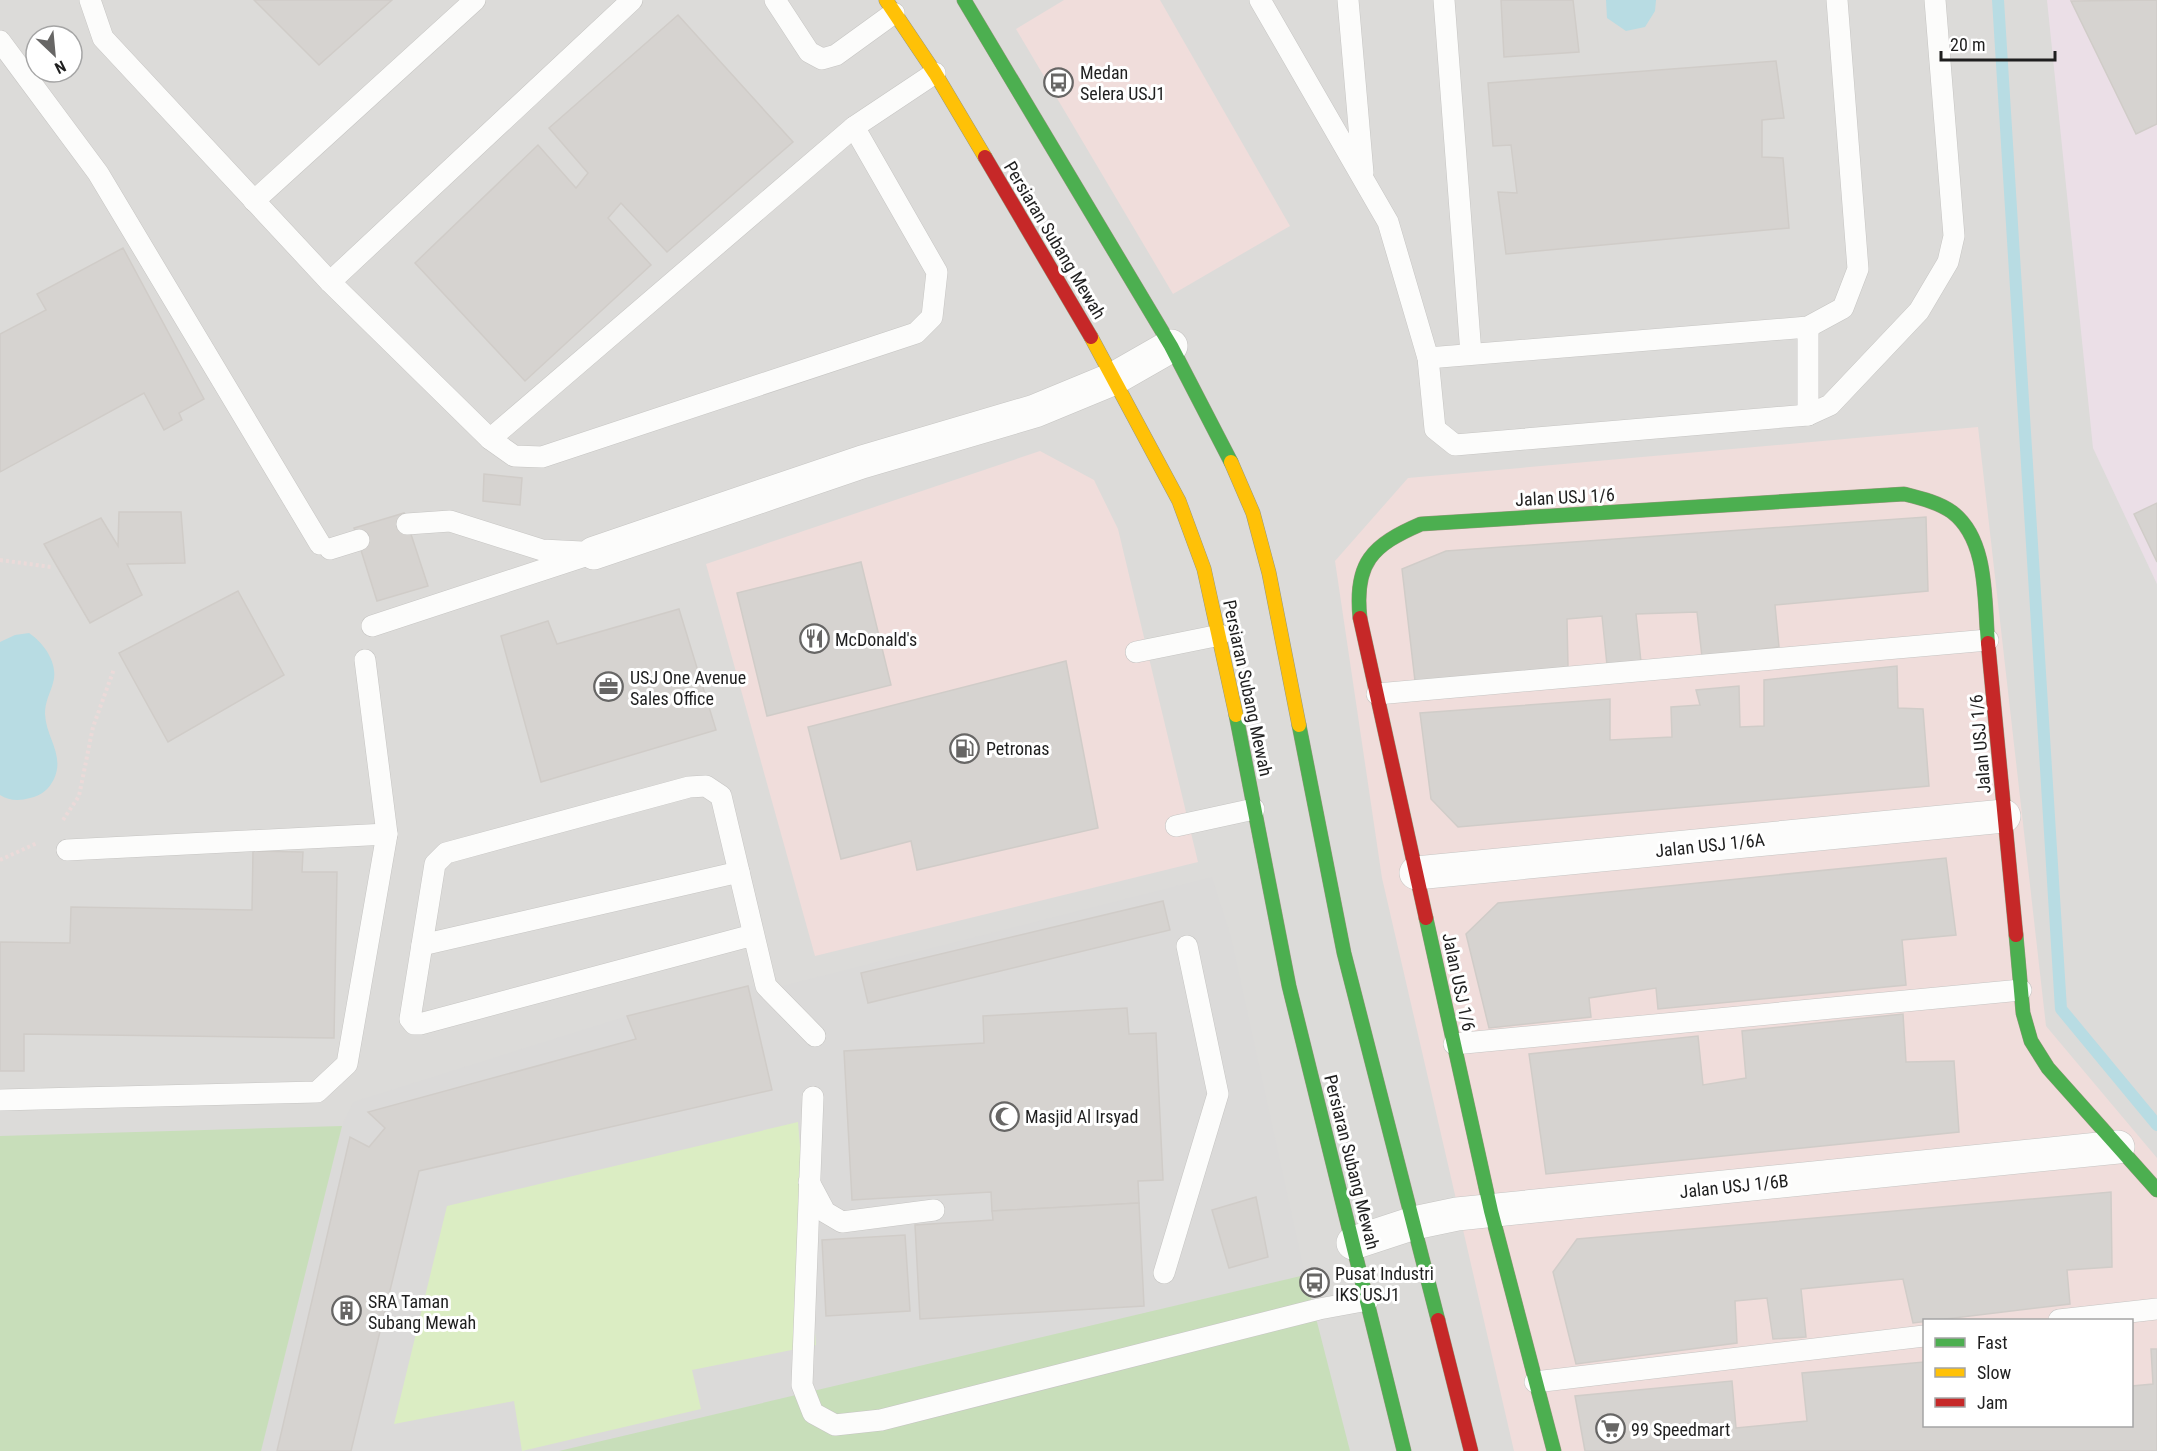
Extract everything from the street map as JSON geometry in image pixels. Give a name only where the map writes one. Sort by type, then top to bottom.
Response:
[{"type":"main road","points":[[975,4],[1171,346],[1226,450],[1253,513],[1271,584],[1344,953],[1471,1451]]},
{"type":"main road","name":"Persiaran Subang Mewah","points":[[890,6],[935,73],[1115,378],[1179,501],[1204,569],[1220,635],[1289,986],[1404,1451]]},
{"type":"main road","name":"Jalan USJ 1/6","points":[[1554,1451],[1491,1211],[1359,617],[1358,580],[1372,555],[1392,536],[1421,524],[1904,494],[1931,501],[1954,512],[1971,532],[1980,559],[2021,990],[2031,1041],[2048,1068],[2157,1190]]},
{"type":"street","points":[[594,553],[862,462],[1035,411],[1115,378],[1171,346]]},
{"type":"street","name":"Jalan USJ 1/6A","points":[[1416,873],[2004,816]]},
{"type":"street","name":"Jalan USJ 1/6B","points":[[1353,1243],[1414,1224],[1457,1214],[2118,1147]]},
{"type":"lane","points":[[90,0],[103,38],[254,201],[330,282],[490,439],[514,456],[542,457],[916,333],[932,317],[937,272],[854,128]]},
{"type":"lane","points":[[254,201],[475,0]]},
{"type":"lane","points":[[330,282],[632,0]]},
{"type":"lane","points":[[775,0],[809,52],[822,59],[836,56],[890,6]]},
{"type":"lane","points":[[1260,0],[1389,222],[1428,358],[1435,429],[1455,445],[1808,415],[1830,405],[1919,311],[1948,262],[1954,236],[1935,0]]},
{"type":"lane","points":[[1348,0],[1364,180]]},
{"type":"lane","points":[[1444,0],[1471,354]]},
{"type":"lane","points":[[1428,358],[1808,327],[1843,308],[1858,269],[1837,0]]},
{"type":"lane","points":[[0,40],[98,173],[325,546],[359,540]]},
{"type":"lane","points":[[490,439],[854,128],[935,73]]},
{"type":"lane","points":[[1808,327],[1808,415]]},
{"type":"lane","points":[[407,524],[450,520],[542,550],[594,553]]},
{"type":"lane","points":[[372,626],[594,553]]},
{"type":"lane","points":[[1136,652],[1220,635]]},
{"type":"lane","points":[[1377,694],[1988,640]]},
{"type":"lane","points":[[0,1100],[317,1092],[346,1064],[387,834],[366,660]]},
{"type":"lane","points":[[753,935],[420,1024],[414,1024],[411,1019],[435,864],[446,853],[689,787],[706,786],[721,796],[766,986],[815,1036]]},
{"type":"lane","points":[[1176,826],[1254,809]]},
{"type":"lane","points":[[67,850],[387,834]]},
{"type":"lane","points":[[422,945],[739,872]]},
{"type":"lane","points":[[1164,1273],[1218,1094],[1187,946]]},
{"type":"lane","points":[[1454,1044],[2021,990]]},
{"type":"lane","points":[[813,1097],[802,1385],[813,1413],[835,1425],[881,1420],[1308,1312],[1368,1299]]},
{"type":"lane","points":[[808,1182],[825,1212],[842,1222],[934,1210]]},
{"type":"lane","points":[[2068,1319],[2157,1309]]},
{"type":"lane","points":[[1535,1382],[1923,1336]]},
{"type":"path","points":[[0,560],[51,567]]},
{"type":"path","points":[[60,824],[79,796],[93,728],[114,669]]},
{"type":"path","points":[[0,860],[33,846],[42,839]]},
{"type":"shaded area","points":[[0,0],[2157,0],[2157,1451],[0,1451]]},
{"type":"shaded area","points":[[1064,0],[1160,0],[1290,226],[1173,294],[1016,29]]},
{"type":"shaded area","points":[[2047,0],[2157,0],[2157,584],[2093,448]]},
{"type":"shaded area","points":[[1978,427],[2046,1026],[2157,1158],[2157,1451],[1514,1451],[1382,878],[1335,561],[1408,478]]},
{"type":"shaded area","points":[[1040,451],[1094,480],[1118,529],[1198,862],[815,956],[706,564]]},
{"type":"shaded area","points":[[1212,877],[1231,937],[1305,1275],[559,1451],[261,1451],[342,1126],[353,1102],[627,1016],[748,986],[782,986]]},
{"type":"green space","points":[[798,1122],[816,1345],[692,1370],[701,1409],[522,1451],[514,1401],[394,1424],[447,1206]]},
{"type":"green space","points":[[342,1126],[261,1451],[0,1451],[0,1136]]},
{"type":"green space","points":[[1305,1275],[1350,1451],[559,1451]]},
{"type":"water","points":[[1606,0],[1656,0],[1655,11],[1645,27],[1626,31],[1607,18]]},
{"type":"water","points":[[29,633],[45,648],[54,669],[45,714],[56,754],[57,770],[52,783],[41,794],[15,800],[0,795],[0,642],[15,635]]},
{"type":"building","points":[[254,0],[392,0],[319,65]]},
{"type":"building","points":[[1501,0],[1573,0],[1579,52],[1504,57]]},
{"type":"building","points":[[2157,0],[2157,124],[2136,134],[2071,1]]},
{"type":"building","points":[[678,15],[793,142],[667,252],[621,203],[608,218],[651,265],[525,381],[415,263],[538,145],[576,188],[588,173],[549,128]]},
{"type":"building","points":[[1776,61],[1784,118],[1762,120],[1762,157],[1783,158],[1789,228],[1506,254],[1498,192],[1517,193],[1511,145],[1493,146],[1488,83]]},
{"type":"building","points":[[123,248],[204,399],[179,413],[182,420],[164,430],[144,393],[0,472],[0,334],[46,310],[37,294]]},
{"type":"building","points":[[484,474],[522,478],[520,505],[483,501]]},
{"type":"building","points":[[2157,503],[2157,562],[2134,514]]},
{"type":"building","points":[[119,512],[181,512],[185,563],[127,564],[142,595],[90,623],[44,544],[101,518],[118,546]]},
{"type":"building","points":[[404,513],[428,586],[377,601],[354,528]]},
{"type":"building","points":[[1926,517],[1928,591],[1775,605],[1779,647],[1702,657],[1697,612],[1636,614],[1641,662],[1607,665],[1602,616],[1567,619],[1568,667],[1415,681],[1402,569],[1446,551]]},
{"type":"building","name":"McDonald's","points":[[861,562],[891,685],[767,716],[737,593]]},
{"type":"building","points":[[238,591],[284,675],[168,742],[119,653]]},
{"type":"building","name":"USJ One Avenue Sales Office","points":[[679,609],[716,730],[541,782],[501,636],[548,621],[557,644]]},
{"type":"building","points":[[1066,661],[1098,828],[917,870],[911,841],[841,859],[808,727]]},
{"type":"building","points":[[1897,666],[1898,708],[1923,709],[1929,786],[1458,827],[1431,799],[1420,713],[1610,699],[1610,740],[1672,737],[1671,707],[1700,705],[1696,690],[1739,686],[1740,727],[1764,726],[1764,680]]},
{"type":"building","points":[[253,851],[303,852],[302,872],[337,872],[334,1038],[24,1034],[24,1071],[0,1071],[0,942],[70,943],[71,907],[252,910]]},
{"type":"building","points":[[1946,858],[1956,935],[1902,940],[1906,985],[1658,1009],[1656,988],[1589,998],[1591,1017],[1489,1028],[1466,934],[1498,903]]},
{"type":"building","points":[[1163,901],[1170,930],[868,1003],[861,973]]},
{"type":"building","name":"SRA Taman Subang Mewah","points":[[748,986],[772,1090],[419,1171],[351,1451],[277,1451],[350,1137],[369,1147],[385,1128],[368,1112],[636,1039],[627,1016]]},
{"type":"building","name":"Masjid Al Irsyad","points":[[1127,1008],[1129,1034],[1156,1033],[1163,1180],[1138,1181],[1139,1203],[992,1211],[991,1192],[852,1200],[844,1051],[984,1043],[983,1016]]},
{"type":"building","points":[[1903,1014],[1906,1062],[1954,1061],[1959,1132],[1546,1174],[1529,1054],[1698,1036],[1703,1085],[1746,1078],[1742,1031]]},
{"type":"building","points":[[2111,1192],[2112,1267],[2067,1270],[2070,1304],[1946,1319],[1923,1319],[1923,1322],[1913,1323],[1903,1279],[1801,1289],[1806,1337],[1773,1339],[1767,1298],[1735,1301],[1737,1343],[1576,1364],[1553,1272],[1577,1239]]},
{"type":"building","points":[[1256,1197],[1268,1257],[1229,1268],[1212,1210]]},
{"type":"building","points":[[1139,1203],[1144,1306],[920,1319],[915,1225],[993,1220],[992,1211]]},
{"type":"building","points":[[905,1235],[910,1311],[826,1316],[822,1240]]},
{"type":"building","points":[[2151,1349],[2157,1349],[2157,1451],[1585,1451],[1575,1396],[1732,1381],[1736,1428],[1807,1421],[1802,1373],[1923,1362],[1923,1427],[2133,1427],[2133,1386],[2153,1384]]},
{"type":"waterway","points":[[1998,0],[2061,1009],[2157,1125]]},
{"type":"traffic: fast","points":[[964,0],[1171,346],[1231,462]]},
{"type":"traffic: fast","points":[[1360,618],[1360,583],[1370,558],[1390,540],[1421,524],[1904,494],[1935,503],[1952,512],[1964,524],[1973,539],[1979,555],[1985,591],[1988,643]]},
{"type":"traffic: fast","points":[[1236,715],[1289,986],[1404,1451]]},
{"type":"traffic: fast","points":[[1299,725],[1344,953],[1438,1320]]},
{"type":"traffic: fast","points":[[1426,918],[1491,1211],[1554,1451]]},
{"type":"traffic: fast","points":[[2016,935],[2023,1013],[2031,1041],[2048,1068],[2157,1190]]},
{"type":"traffic: slow","points":[[886,0],[935,73],[985,157]]},
{"type":"traffic: slow","points":[[1091,337],[1179,501],[1204,569],[1236,715]]},
{"type":"traffic: slow","points":[[1231,462],[1253,513],[1269,573],[1299,725]]},
{"type":"traffic: jam","points":[[985,157],[1091,337]]},
{"type":"traffic: jam","points":[[1360,618],[1426,918]]},
{"type":"traffic: jam","points":[[1988,643],[2016,935]]},
{"type":"traffic: jam","points":[[1438,1320],[1471,1451]]},
{"type":"place","name":"Medan Selera USJ1","points":[[1059,82]]},
{"type":"place","name":"McDonald's","points":[[814,639]]},
{"type":"place","name":"USJ One Avenue Sales Office","points":[[609,687]]},
{"type":"place","name":"Petronas","points":[[965,748]]},
{"type":"place","name":"Masjid Al Irsyad","points":[[1004,1116]]},
{"type":"place","name":"Pusat Industri IKS USJ1","points":[[1314,1283]]},
{"type":"place","name":"SRA Taman Subang Mewah","points":[[347,1311]]},
{"type":"place","name":"99 Speedmart","points":[[1610,1429]]}]
